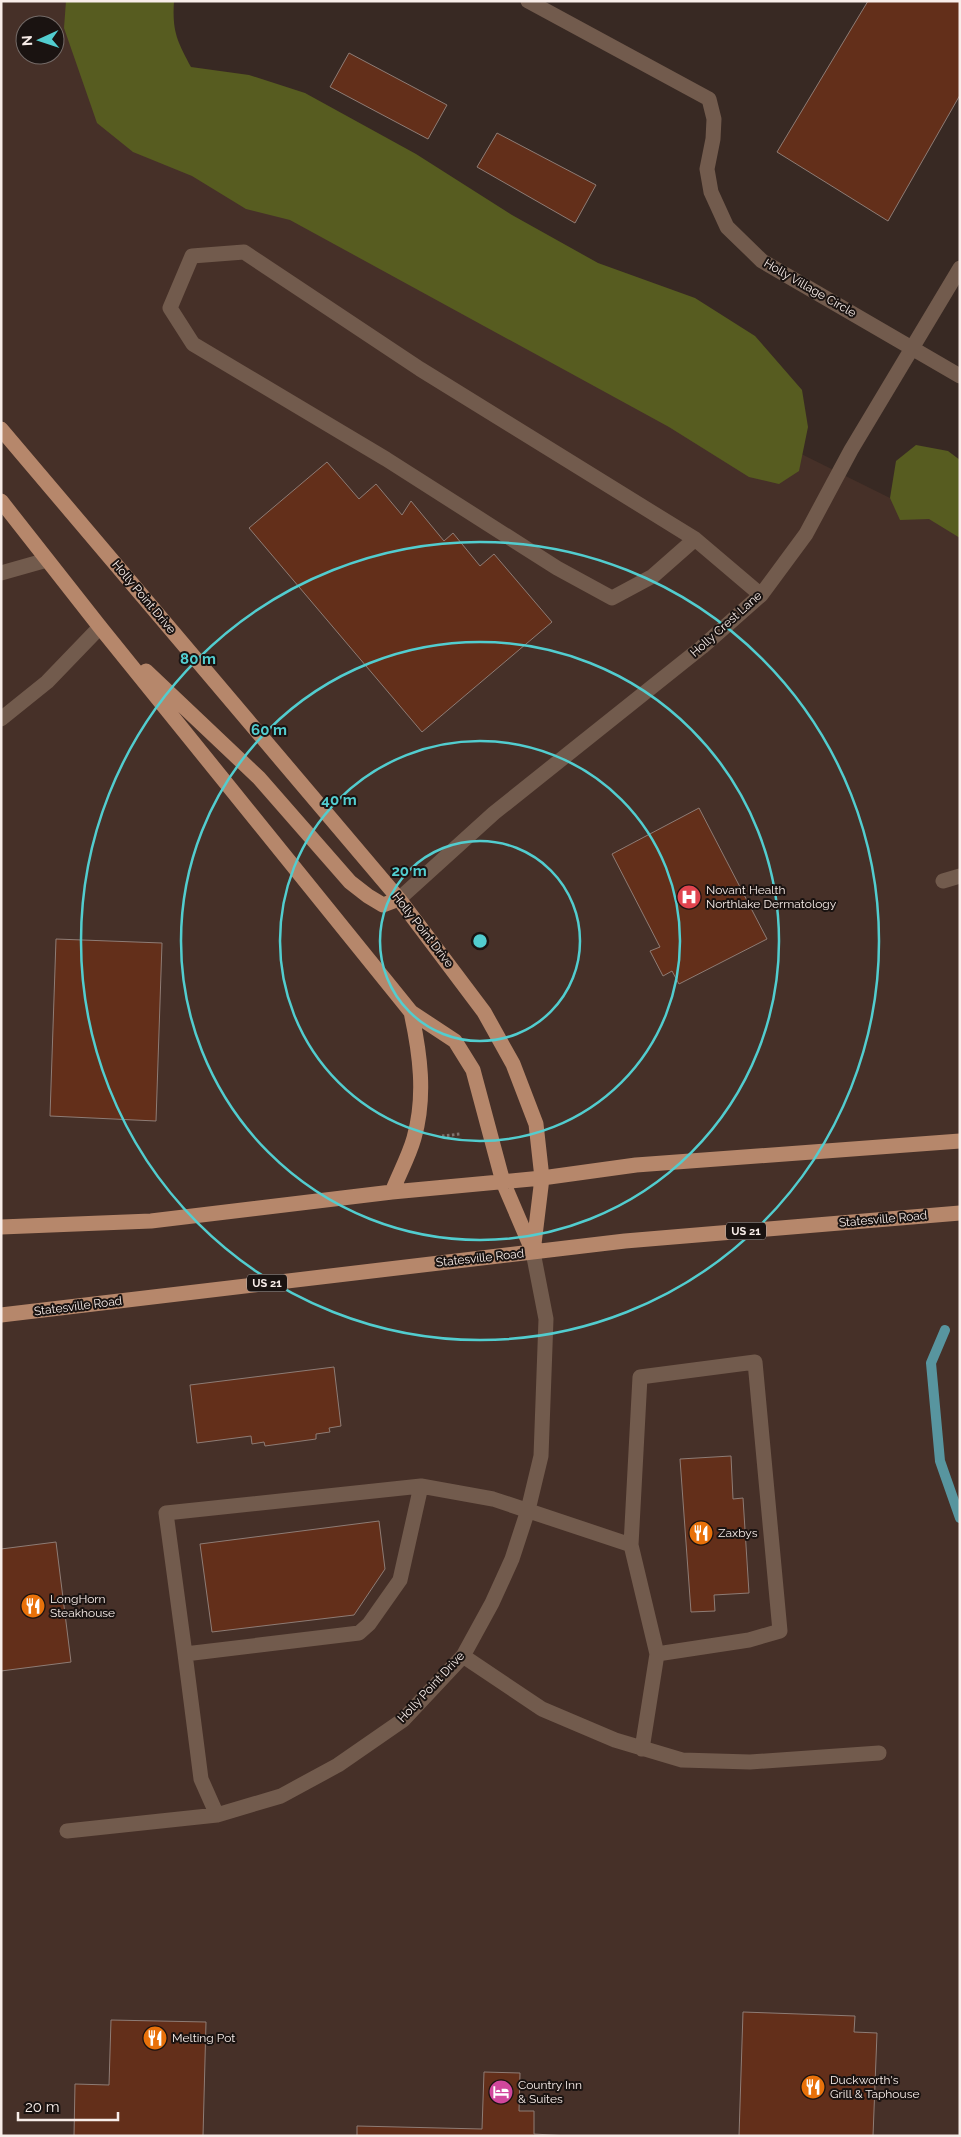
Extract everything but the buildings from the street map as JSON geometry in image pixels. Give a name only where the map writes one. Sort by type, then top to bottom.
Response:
[{"type":"main road","name":"Holly Point Drive","points":[[1,429],[399,899],[484,1012],[513,1064],[536,1124],[542,1178],[533,1252]]},
{"type":"main road","name":"Holly Point Drive","points":[[1,501],[100,627],[411,1012],[454,1041],[473,1070],[504,1182],[533,1252]]},
{"type":"main road","points":[[100,627],[259,778],[350,882],[382,905],[399,899]]},
{"type":"main road","points":[[392,1192],[414,1139],[418,1119],[420,1055],[411,1012]]},
{"type":"main road","points":[[1,1227],[151,1221],[392,1192],[542,1178],[636,1164],[960,1141]]},
{"type":"main road","name":"Statesville Road","points":[[1,1315],[625,1241],[960,1213]]},
{"type":"street","name":"Holly Village Circle","points":[[528,1],[709,99],[714,119],[713,139],[707,168],[711,192],[727,227],[762,261],[960,376]]},
{"type":"street","points":[[695,539],[654,576],[612,598],[557,568],[386,459],[193,344],[170,308],[192,256],[244,252],[420,369],[695,539],[761,595]]},
{"type":"street","name":"Holly Crest Lane","points":[[399,899],[494,813],[702,647],[761,595],[806,534],[851,450],[960,268]]},
{"type":"street","points":[[1,573],[48,560]]},
{"type":"street","points":[[1,719],[47,682],[100,627]]},
{"type":"street","points":[[943,881],[960,876]]},
{"type":"street","name":"Holly Point Drive","points":[[67,1830],[218,1815],[281,1796],[338,1765],[403,1720],[464,1656],[492,1603],[512,1559],[528,1510],[541,1456],[546,1319],[533,1252]]},
{"type":"street","points":[[642,1749],[657,1654],[630,1545],[640,1377],[755,1362],[780,1631],[748,1640],[657,1654]]},
{"type":"street","points":[[185,1654],[359,1633],[369,1624],[400,1580],[421,1486]]},
{"type":"street","points":[[218,1815],[201,1779],[166,1513],[421,1486],[493,1499],[630,1545]]},
{"type":"street","points":[[464,1656],[542,1709],[615,1740],[682,1760],[750,1762],[879,1753]]},
{"type":"path","points":[[442,1136],[460,1134]]},
{"type":"shaded area","points":[[1,1],[87,1],[207,159],[890,498],[960,525],[960,2136],[1,2136]]},
{"type":"green space","points":[[66,1],[174,1],[176,36],[191,67],[249,75],[305,93],[416,154],[512,215],[598,263],[695,298],[755,336],[802,390],[808,427],[799,471],[779,484],[749,477],[669,427],[290,220],[246,209],[192,176],[133,152],[97,123],[65,31]]},
{"type":"green space","points":[[916,445],[948,451],[960,460],[960,538],[929,519],[900,520],[890,498],[896,461]]},
{"type":"waterway","points":[[945,1330],[931,1363],[940,1461],[960,1518]]},
{"type":"place","name":"Novant Health Northlake Dermatology","points":[[689,897]]},
{"type":"place","name":"Zaxbys","points":[[701,1533]]},
{"type":"place","name":"LongHorn Steakhouse","points":[[33,1606]]},
{"type":"place","name":"Melting Pot","points":[[155,2038]]},
{"type":"place","name":"Duckworth's Grill & Taphouse","points":[[813,2087]]},
{"type":"place","name":"Country Inn & Suites","points":[[501,2092]]}]
